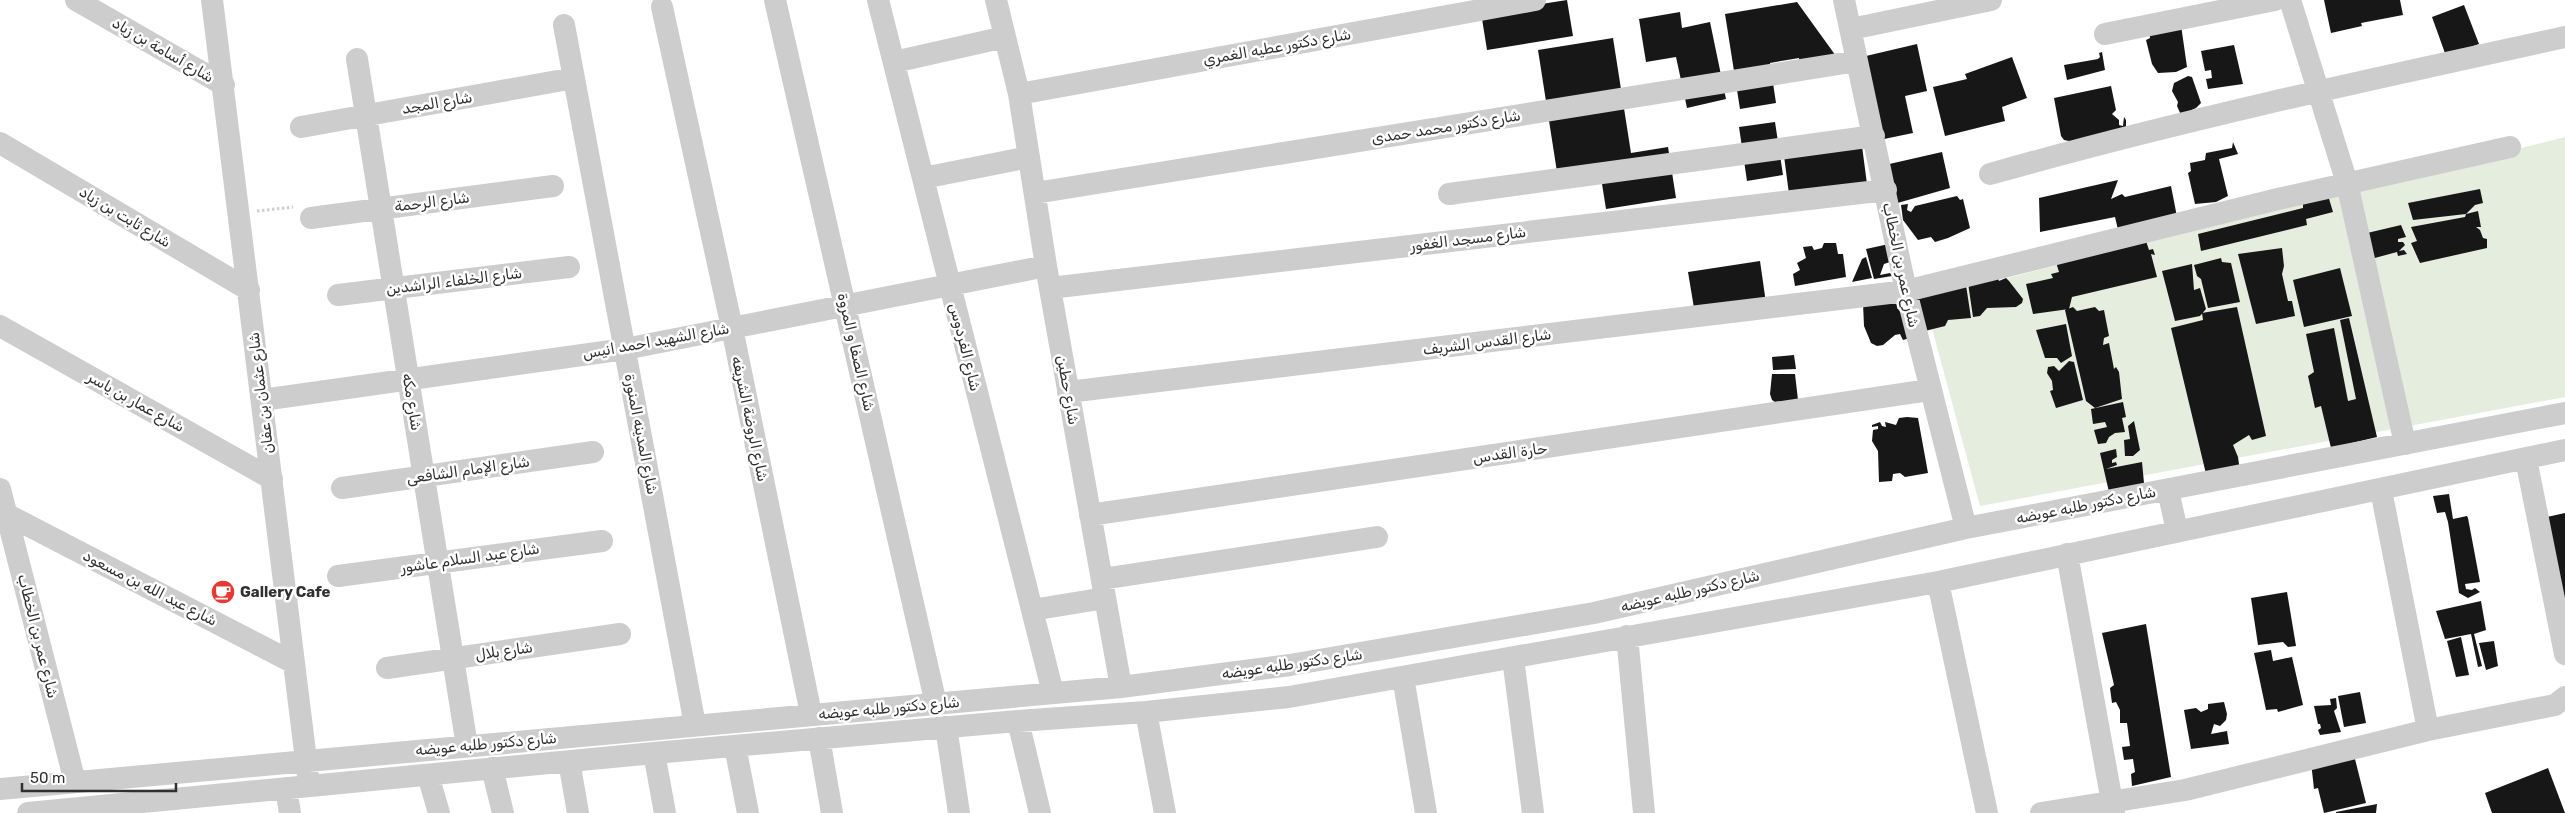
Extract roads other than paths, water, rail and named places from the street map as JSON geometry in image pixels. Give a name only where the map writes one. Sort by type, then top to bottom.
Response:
[{"type":"street","name":"شارع أسامة بن زياد","points":[[76,0],[224,86]]},
{"type":"street","name":"شارع عثمان بن عفان","points":[[212,0],[309,786]]},
{"type":"street","name":"شارع الصفا و المروة","points":[[775,0],[936,704]]},
{"type":"street","name":"شارع الفردوس","points":[[878,0],[1053,693]]},
{"type":"street","name":"شارع حطين","points":[[996,0],[1019,94],[1046,266],[1121,686]]},
{"type":"street","name":"شارع دكتور عطيه الغمري","points":[[1019,94],[1535,0]]},
{"type":"street","name":"شارع عمر بن الخطاب","points":[[1844,0],[1929,390],[1966,528]]},
{"type":"street","points":[[1851,29],[1991,0]]},
{"type":"street","points":[[2105,34],[2276,0]]},
{"type":"street","points":[[2290,0],[2347,183],[2405,444]]},
{"type":"street","name":"شارع الروضة الشريفه","points":[[662,7],[732,328],[811,714]]},
{"type":"street","name":"شارع المدينه المنورة","points":[[564,25],[695,725]]},
{"type":"street","points":[[894,62],[1005,37]]},
{"type":"street","points":[[1990,174],[2116,138],[2317,90],[2565,37]]},
{"type":"street","name":"شارع مكه","points":[[357,59],[467,746]]},
{"type":"street","name":"شارع دكتور محمد حمدى","points":[[1035,193],[1857,60]]},
{"type":"street","name":"شارع المجد","points":[[301,127],[574,78]]},
{"type":"street","points":[[1449,194],[1874,136]]},
{"type":"street","name":"شارع ثابت بن زياد","points":[[0,143],[249,290]]},
{"type":"street","name":"شارع القدس الشريف","points":[[1068,392],[1906,290],[2347,183],[2510,147]]},
{"type":"street","points":[[923,178],[1029,157]]},
{"type":"street","name":"شارع الرحمة","points":[[311,218],[553,186]]},
{"type":"street","name":"شارع مسجد الغفور","points":[[1050,288],[1886,190]]},
{"type":"street","name":"شارع الشهيد احمد انيس","points":[[262,400],[625,349],[1046,266]]},
{"type":"street","name":"شارع الخلفاء الراشدين","points":[[338,295],[569,268]]},
{"type":"street","name":"شارع عمار بن ياسر","points":[[0,326],[272,479]]},
{"type":"street","name":"حارة القدس","points":[[1090,515],[1929,390]]},
{"type":"street","name":"شارع دكتور طلبه عويضه","points":[[0,789],[1053,693],[1290,665],[1594,613],[1966,528],[2565,414]]},
{"type":"street","name":"شارع دكتور طلبه عويضه","points":[[28,813],[136,808],[286,788],[492,768],[946,727],[1146,712],[1289,697],[1938,582],[2565,450]]},
{"type":"street","name":"شارع الإمام الشافعى","points":[[342,488],[593,452]]},
{"type":"street","points":[[2526,458],[2565,654]]},
{"type":"street","name":"شارع عمر بن الخطاب","points":[[0,489],[75,782]]},
{"type":"street","points":[[2168,490],[2178,531]]},
{"type":"street","points":[[2382,490],[2428,730]]},
{"type":"street","name":"شارع عبد الله بن مسعود","points":[[6,514],[294,663]]},
{"type":"street","points":[[1032,610],[1103,588],[1377,536]]},
{"type":"street","name":"شارع عبد السلام عاشور","points":[[338,576],[602,540]]},
{"type":"street","points":[[2067,554],[2113,808]]},
{"type":"street","points":[[1938,582],[1987,813]]},
{"type":"street","name":"شارع بلال","points":[[387,668],[620,634]]},
{"type":"street","points":[[1627,636],[1644,813]]},
{"type":"street","points":[[1514,658],[1533,813]]},
{"type":"street","points":[[1403,677],[1426,813]]},
{"type":"street","points":[[2041,813],[2113,808],[2428,730],[2556,705],[2565,697]]},
{"type":"street","points":[[1146,712],[1165,813]]},
{"type":"street","points":[[1018,721],[1040,813]]},
{"type":"street","points":[[946,727],[959,813]]},
{"type":"street","points":[[820,738],[832,813]]},
{"type":"street","points":[[735,746],[748,813]]},
{"type":"street","points":[[654,753],[665,813]]},
{"type":"street","points":[[569,761],[578,813]]},
{"type":"street","points":[[492,768],[503,813]]},
{"type":"street","points":[[428,775],[439,813]]},
{"type":"street","points":[[286,788],[290,813]]},
{"type":"place","name":"Gallery Cafe","points":[[223,592]]}]
